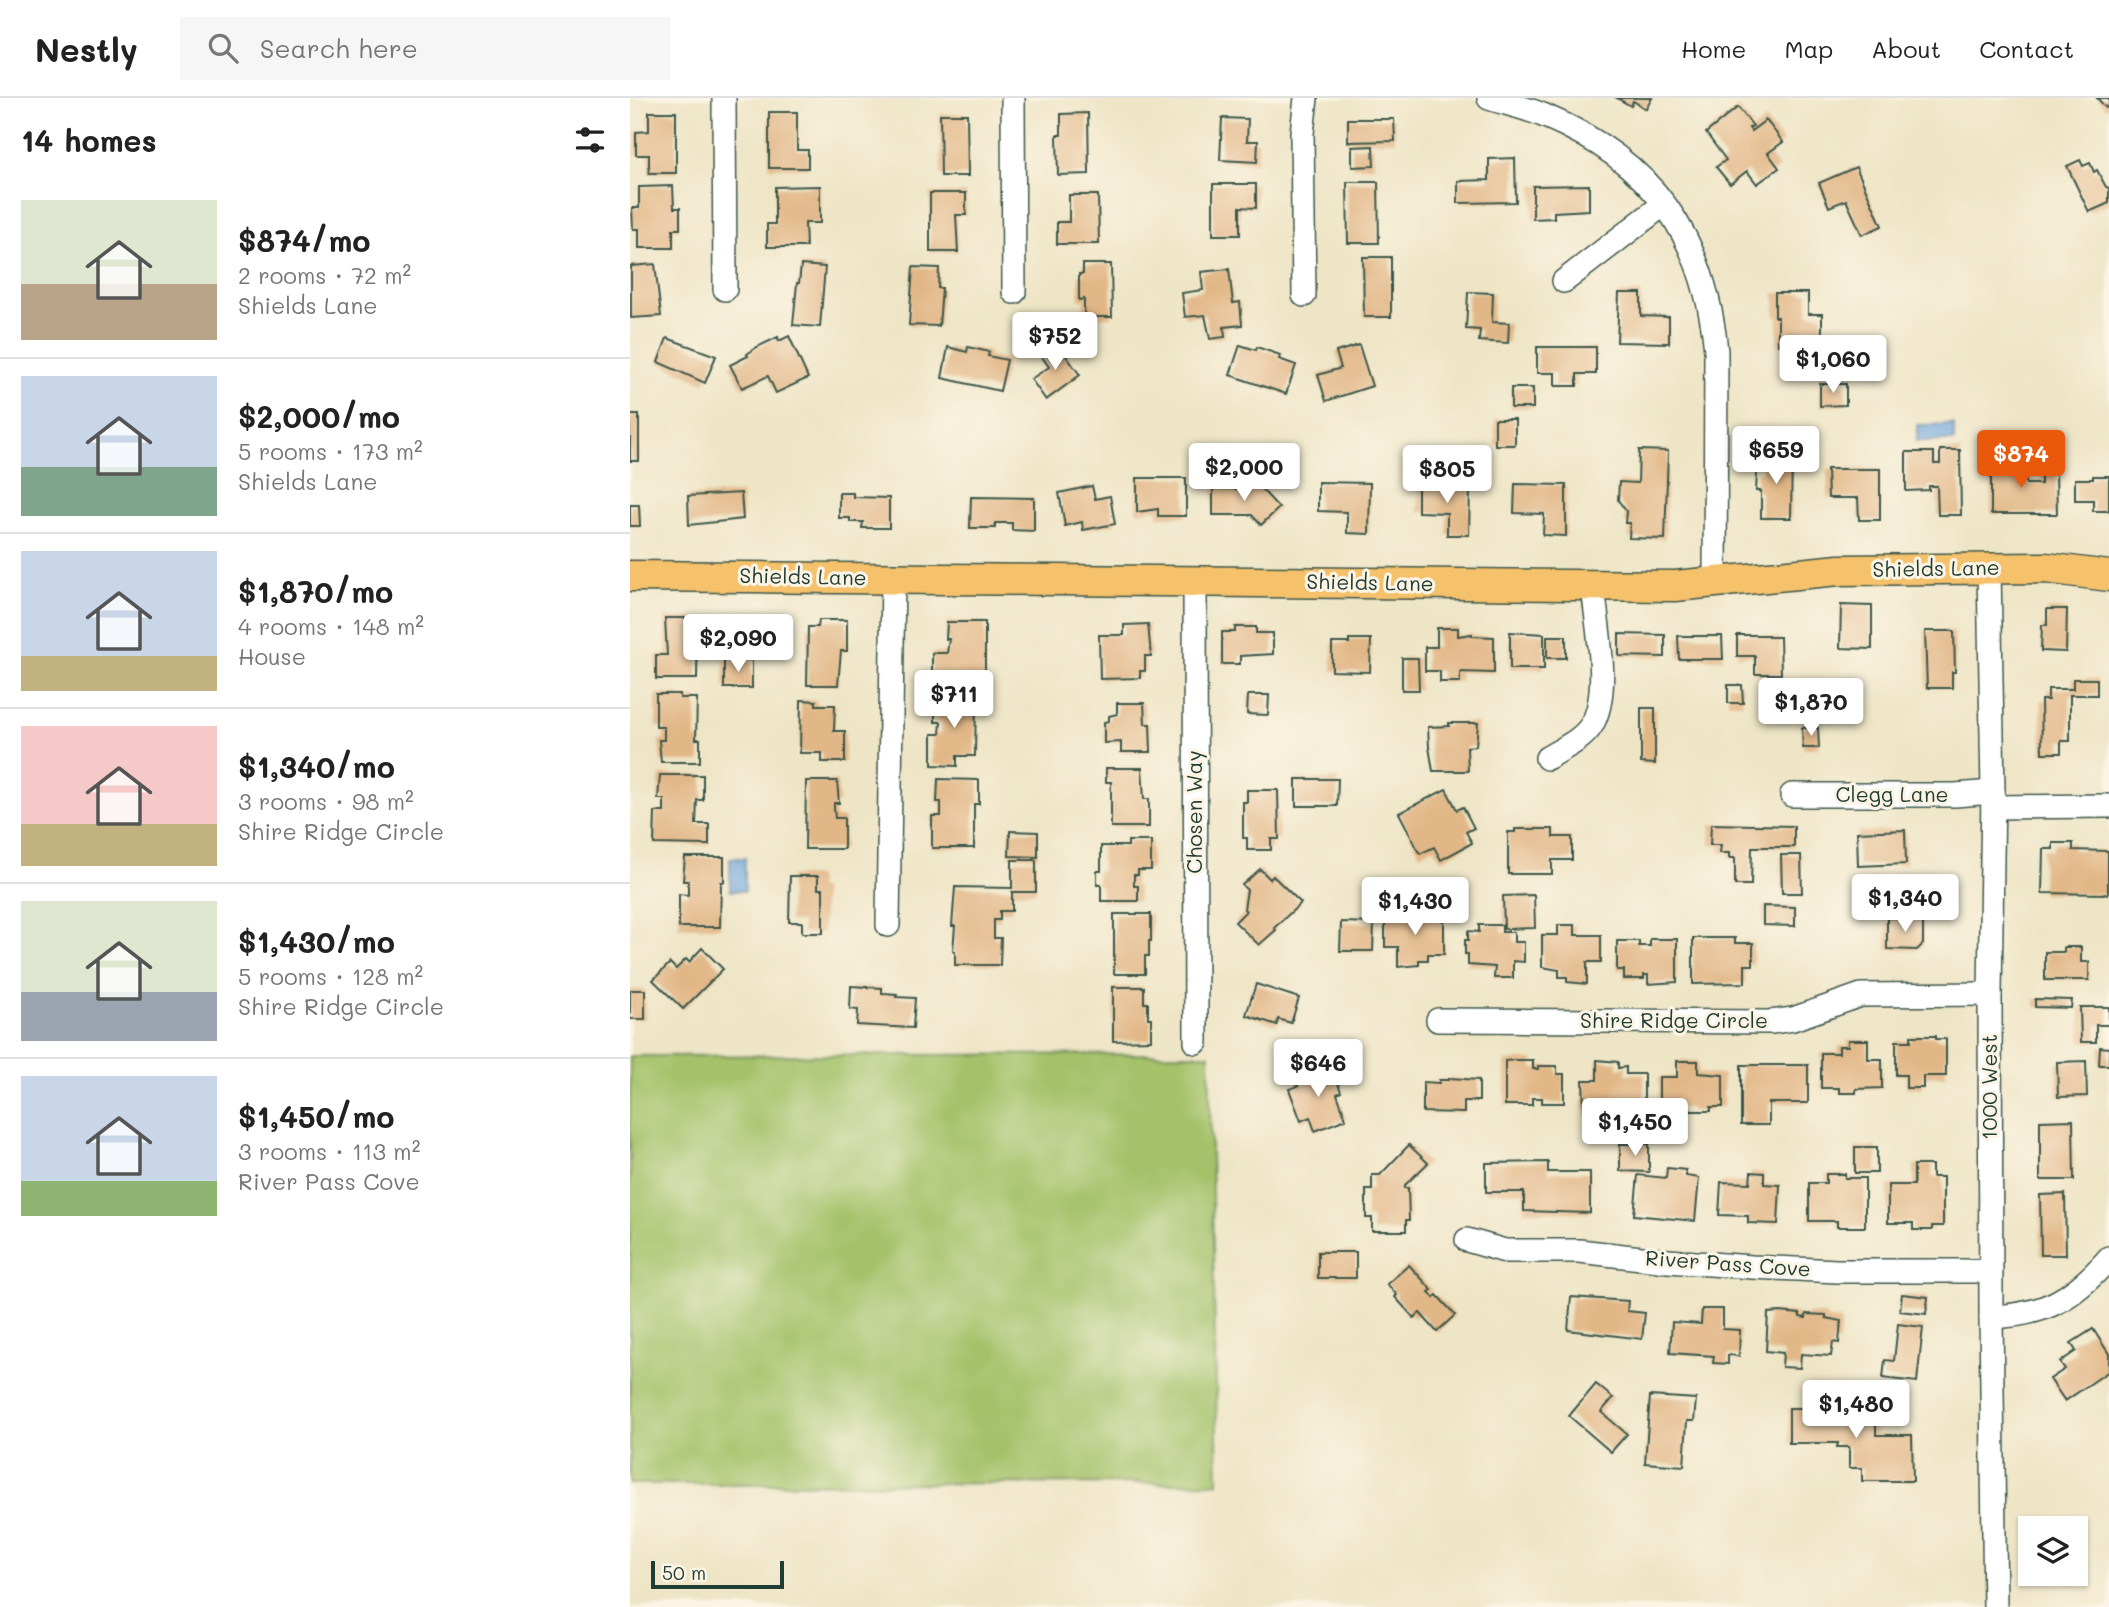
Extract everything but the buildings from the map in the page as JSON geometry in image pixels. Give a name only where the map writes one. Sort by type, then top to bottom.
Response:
[{"type":"main road","name":"Shields Lane","points":[[630,576],[1675,586],[1814,571],[2046,568],[2109,576]]},
{"type":"street","points":[[724,98],[725,289]]},
{"type":"street","points":[[1013,98],[1014,292]]},
{"type":"street","points":[[1304,295],[1302,133],[1306,98]]},
{"type":"street","points":[[1489,98],[1543,115],[1578,131],[1610,151],[1639,175],[1664,204],[1691,246],[1704,279],[1716,351],[1715,583]]},
{"type":"street","points":[[1564,281],[1664,204]]},
{"type":"street","name":"1000 West","points":[[1989,568],[1993,800],[1990,995],[1995,1607]]},
{"type":"street","points":[[888,925],[893,578]]},
{"type":"street","name":"Chosen Way","points":[[1195,581],[1196,1042]]},
{"type":"street","points":[[1547,758],[1580,738],[1597,715],[1601,671],[1593,585]]},
{"type":"street","name":"Clegg Lane","points":[[1792,795],[1955,795],[1993,800],[2109,806]]},
{"type":"street","name":"Shire Ridge Circle","points":[[1438,1020],[1771,1022],[1793,1019],[1861,995],[1990,995]]},
{"type":"street","name":"River Pass Cove","points":[[1467,1240],[1505,1251],[1579,1251],[1752,1267],[1837,1271],[1991,1271]]},
{"type":"street","points":[[1991,1317],[2029,1314],[2048,1307],[2083,1285],[2109,1258]]},
{"type":"green space","points":[[1209,1054],[1218,1483],[630,1484],[630,1056]]},
{"type":"water","points":[[1954,424],[1954,441],[1917,441],[1917,425]]},
{"type":"water","points":[[730,858],[745,858],[745,891],[730,891]]}]
